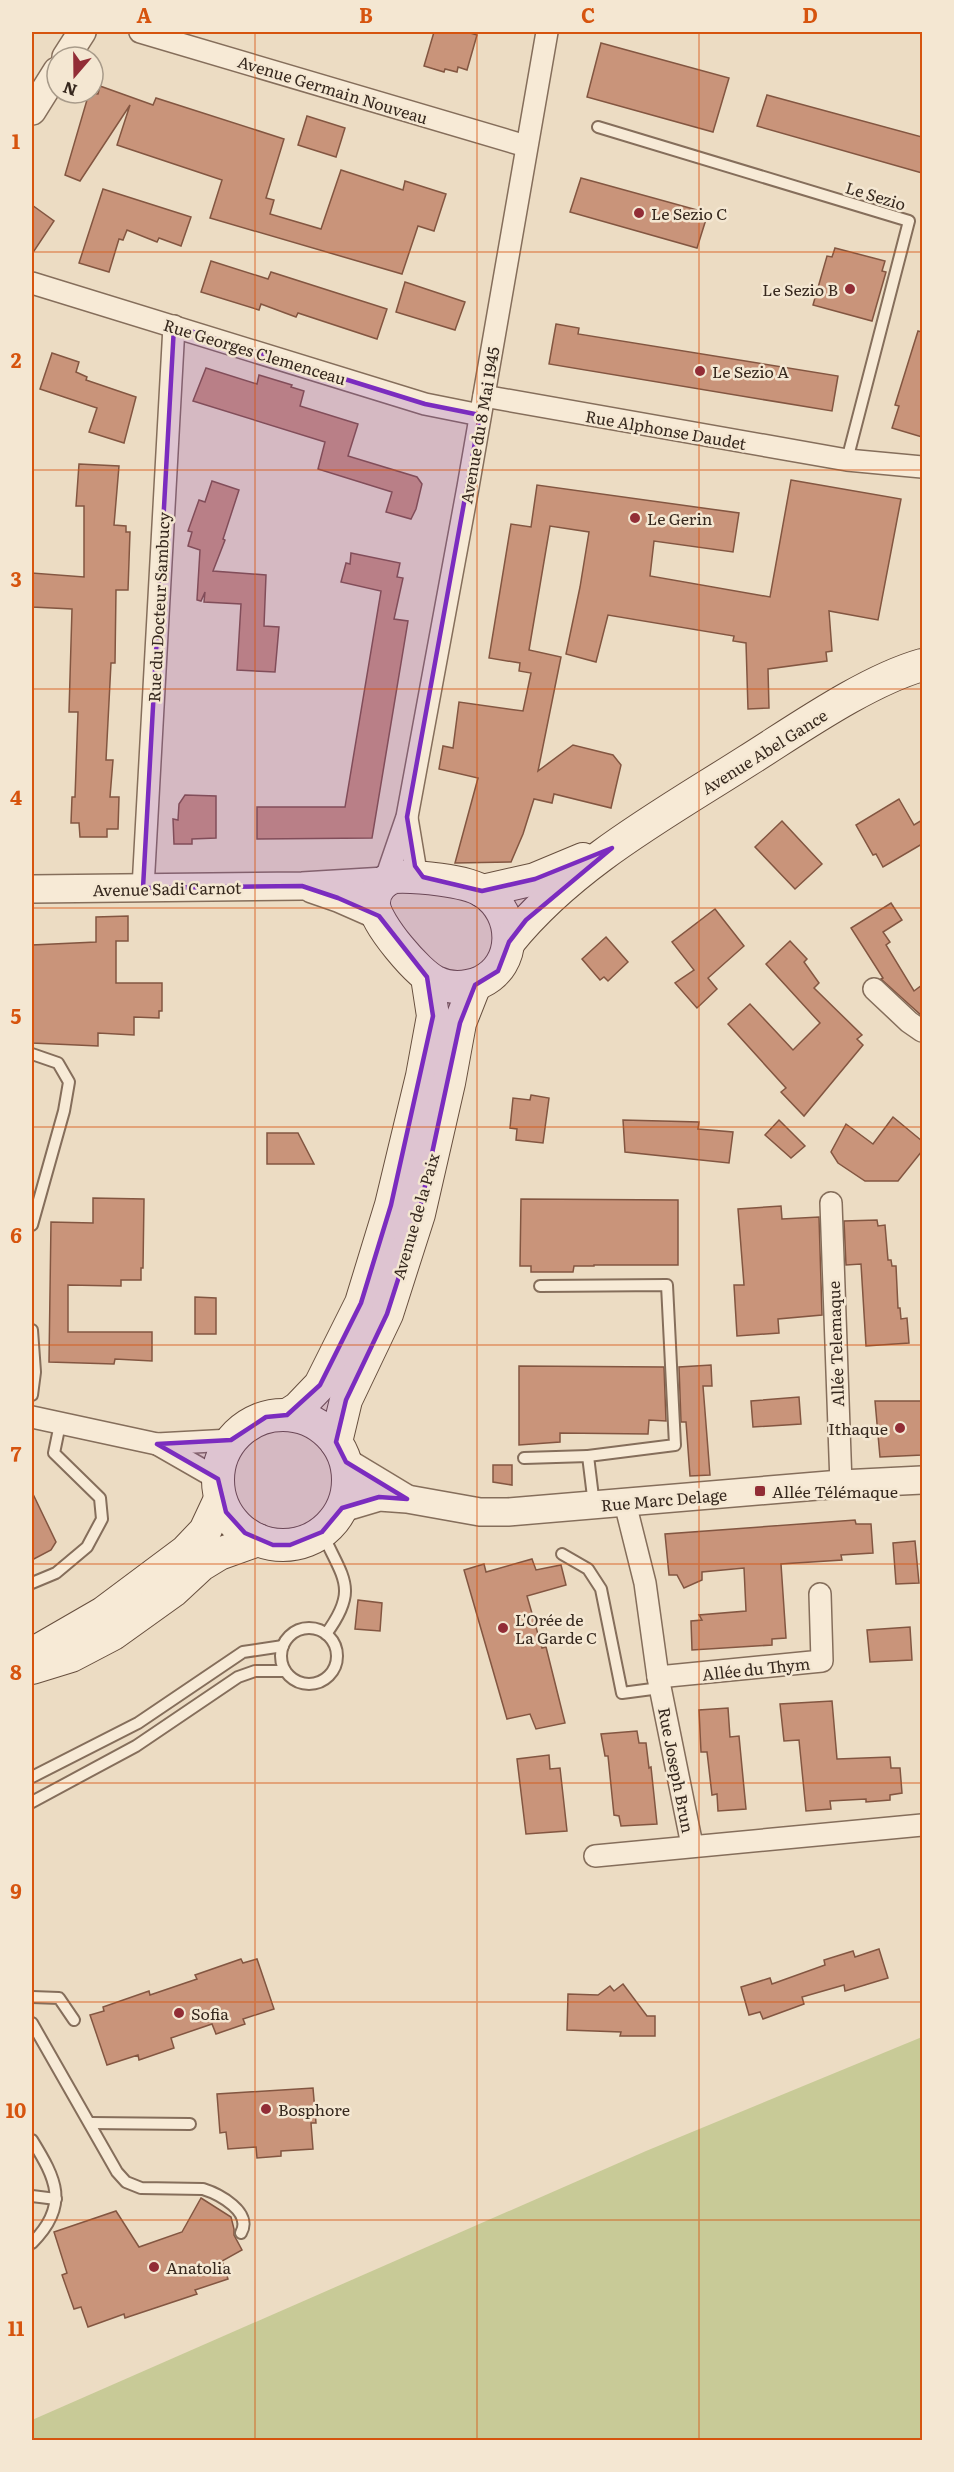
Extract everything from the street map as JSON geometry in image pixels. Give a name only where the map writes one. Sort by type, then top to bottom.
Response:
[{"type":"main road","name":"Avenue Abel Gance","points":[[509,942],[526,920],[612,848],[804,725],[862,692],[922,665]]},
{"type":"main road","name":"Avenue Abel Gance","points":[[482,891],[535,879],[612,848]]},
{"type":"main road","points":[[394,877],[423,877],[482,891],[499,908],[508,929],[509,942],[505,960],[498,970],[475,985],[453,987],[427,977],[384,927],[374,906],[375,896],[385,881],[394,877]]},
{"type":"main road","name":"Avenue de la Paix","points":[[287,1415],[298,1408],[320,1385],[361,1303],[391,1205],[422,1077],[433,1016],[427,977]]},
{"type":"main road","name":"Avenue de la Paix","points":[[341,1452],[346,1400],[387,1314],[419,1214],[449,1083],[460,1023],[475,985]]},
{"type":"main road","points":[[32,1654],[103,1613],[186,1551],[205,1531],[219,1489],[224,1452],[231,1440],[247,1426],[266,1417],[287,1415],[306,1419],[322,1428],[341,1452],[348,1485],[342,1508],[333,1522],[307,1541],[290,1545],[273,1545],[245,1533],[234,1523],[219,1489]]},
{"type":"main road","points":[[32,1668],[71,1656],[113,1634],[173,1591],[201,1565],[219,1554],[258,1540]]},
{"type":"street","points":[[74,45],[82,32]]},
{"type":"street","name":"Avenue Germain Nouveau","points":[[140,32],[526,146]]},
{"type":"street","name":"Avenue du 8 Mai 1945","points":[[385,881],[407,817],[547,32]]},
{"type":"street","points":[[32,111],[45,90]]},
{"type":"street","name":"Rue Georges Clemenceau","points":[[32,283],[425,404],[482,406]]},
{"type":"street","name":"Rue du Docteur Sambucy","points":[[143,888],[174,326]]},
{"type":"street","name":"Rue Alphonse Daudet","points":[[482,406],[848,460],[922,467]]},
{"type":"street","name":"Avenue du 8 Mai 1945","points":[[407,817],[415,866],[423,877]]},
{"type":"street","name":"Avenue Sadi Carnot","points":[[32,889],[302,886],[385,881]]},
{"type":"street","name":"Avenue Sadi Carnot","points":[[302,886],[338,898],[379,916]]},
{"type":"street","points":[[874,989],[922,1031]]},
{"type":"street","name":"Allée Telemaque","points":[[831,1203],[841,1484]]},
{"type":"street","points":[[32,1417],[157,1444],[231,1440]]},
{"type":"street","points":[[157,1444],[219,1489]]},
{"type":"street","name":"Rue Marc Delage","points":[[341,1452],[407,1499]]},
{"type":"street","name":"Rue Marc Delage","points":[[342,1508],[379,1497],[407,1499],[480,1512],[508,1512],[841,1484],[922,1480]]},
{"type":"street","name":"Rue Joseph Brun","points":[[625,1503],[645,1583],[659,1682],[692,1845],[740,1844],[922,1825]]},
{"type":"street","name":"Allée du Thym","points":[[659,1682],[822,1661],[820,1594]]},
{"type":"street","points":[[595,1856],[692,1845]]},
{"type":"lane","name":"Le Sezio","points":[[598,127],[909,221],[848,460]]},
{"type":"lane","points":[[32,1054],[58,1063],[69,1082],[64,1111],[32,1225]]},
{"type":"lane","points":[[524,1458],[588,1456],[675,1445],[667,1285],[540,1286]]},
{"type":"lane","points":[[32,1330],[35,1372],[32,1395]]},
{"type":"lane","points":[[32,1583],[56,1573],[87,1547],[102,1519],[100,1498],[54,1453],[60,1424]]},
{"type":"lane","points":[[588,1456],[594,1505]]},
{"type":"lane","points":[[322,1532],[346,1586],[346,1601],[326,1634]]},
{"type":"lane","points":[[562,1554],[588,1569],[601,1589],[622,1693],[659,1682]]},
{"type":"lane","points":[[309,1628],[326,1634],[336,1649],[335,1666],[330,1675],[324,1681],[306,1685],[296,1682],[285,1671],[280,1659],[283,1646],[291,1634],[299,1630],[309,1628]]},
{"type":"lane","points":[[32,1777],[138,1723],[243,1652],[283,1646]]},
{"type":"lane","points":[[32,1802],[136,1746],[246,1672],[285,1671]]},
{"type":"lane","points":[[32,1997],[59,1998],[74,2020]]},
{"type":"lane","points":[[32,2024],[117,2172],[126,2182],[141,2188],[203,2189],[210,2192],[236,2208],[244,2223],[241,2233]]},
{"type":"lane","points":[[90,2123],[190,2124]]},
{"type":"lane","points":[[32,2140],[51,2171],[56,2199],[47,2224],[32,2242]]},
{"type":"lane","points":[[32,2196],[56,2199]]},
{"type":"highlighted area","points":[[174,326],[425,404],[480,415],[407,817],[415,866],[423,877],[482,891],[535,879],[612,848],[526,920],[509,942],[498,971],[475,985],[460,1023],[419,1214],[387,1314],[346,1400],[336,1442],[346,1462],[407,1499],[379,1497],[342,1508],[322,1532],[290,1545],[273,1545],[245,1533],[226,1512],[218,1479],[157,1444],[231,1440],[266,1417],[287,1415],[320,1385],[361,1303],[391,1205],[433,1016],[427,977],[379,916],[338,898],[302,886],[143,888]]},
{"type":"green space","points":[[922,2037],[922,2440],[32,2440],[32,2420],[646,2151]]},
{"type":"building","points":[[434,32],[467,32],[477,35],[467,70],[458,67],[457,72],[445,69],[444,72],[424,66]]},
{"type":"building","points":[[601,43],[729,78],[713,132],[587,97]]},
{"type":"building","points":[[105,88],[153,105],[156,98],[284,139],[266,198],[274,200],[270,214],[321,229],[341,170],[403,190],[405,181],[446,194],[434,231],[418,226],[402,274],[210,218],[222,180],[117,145],[130,105],[80,181],[65,175],[85,105],[105,105]]},
{"type":"building","points":[[767,95],[922,137],[922,173],[757,126]]},
{"type":"building","points":[[307,116],[345,128],[336,157],[298,145]]},
{"type":"building","name":"Le Sezio C","points":[[581,178],[708,213],[697,248],[570,212]]},
{"type":"building","points":[[103,189],[191,217],[181,246],[159,238],[157,242],[127,230],[123,240],[119,239],[109,272],[79,263]]},
{"type":"building","points":[[32,205],[54,221],[32,254]]},
{"type":"building","name":"Le Sezio B","points":[[835,248],[885,261],[882,271],[886,272],[872,321],[813,305],[827,256],[832,257]]},
{"type":"building","points":[[211,261],[268,279],[271,272],[387,309],[377,339],[298,313],[296,317],[261,304],[259,310],[201,292]]},
{"type":"building","points":[[405,282],[465,302],[455,330],[396,312]]},
{"type":"building","name":"Le Sezio A","points":[[556,324],[579,328],[578,334],[838,376],[832,411],[549,364]]},
{"type":"building","points":[[918,331],[922,332],[922,437],[892,428],[899,406],[895,405]]},
{"type":"building","points":[[52,353],[79,362],[76,372],[87,377],[86,380],[136,397],[124,443],[89,432],[97,408],[40,389]]},
{"type":"building","points":[[206,368],[257,384],[259,375],[292,385],[291,387],[304,391],[300,406],[358,424],[348,456],[417,477],[422,484],[411,519],[386,512],[392,492],[318,469],[325,442],[193,401]]},
{"type":"building","points":[[79,464],[119,466],[114,525],[126,526],[126,532],[130,532],[128,590],[116,590],[115,663],[111,663],[106,760],[113,760],[110,797],[119,797],[118,829],[107,829],[107,837],[80,837],[79,823],[71,823],[72,797],[75,797],[78,712],[69,712],[72,609],[32,607],[32,573],[84,577],[84,506],[76,506]]},
{"type":"building","points":[[791,480],[901,499],[878,620],[829,611],[832,651],[826,652],[827,661],[768,669],[769,708],[748,709],[746,643],[733,641],[734,636],[608,615],[596,662],[566,654],[589,532],[550,526],[529,650],[561,657],[538,771],[573,745],[613,755],[621,765],[611,808],[554,794],[552,803],[534,799],[511,862],[455,863],[478,778],[439,769],[443,746],[453,748],[459,702],[523,711],[531,673],[519,671],[520,663],[489,658],[511,524],[531,527],[537,485],[739,513],[733,552],[654,541],[650,576],[770,597]]},
{"type":"building","points":[[212,481],[239,490],[223,539],[225,540],[213,571],[266,575],[264,626],[279,627],[275,672],[237,670],[241,604],[204,602],[205,592],[201,601],[197,600],[200,550],[188,546],[192,532],[188,531],[199,500],[205,502]]},
{"type":"building","points":[[351,553],[400,563],[397,577],[403,578],[394,619],[408,621],[372,838],[257,839],[257,807],[345,807],[381,591],[341,582],[346,563],[350,564]]},
{"type":"building","points":[[185,795],[216,796],[216,838],[192,839],[192,844],[174,844],[173,819],[178,820],[179,804]]},
{"type":"building","points":[[899,799],[914,825],[922,820],[922,844],[883,867],[876,854],[873,855],[856,825]]},
{"type":"building","points":[[782,821],[822,864],[795,889],[755,847]]},
{"type":"building","points":[[891,903],[902,920],[883,932],[890,942],[886,945],[914,991],[922,985],[922,1016],[881,979],[883,978],[851,928]]},
{"type":"building","points":[[715,909],[744,946],[708,978],[717,989],[697,1008],[675,983],[694,970],[672,942]]},
{"type":"building","points":[[128,916],[128,941],[116,941],[116,983],[162,983],[162,1011],[159,1011],[159,1018],[134,1017],[134,1035],[98,1033],[98,1046],[32,1043],[32,945],[96,942],[96,917]]},
{"type":"building","points":[[606,937],[628,962],[608,981],[604,977],[600,980],[582,959]]},
{"type":"building","points":[[790,941],[807,959],[804,962],[819,983],[814,988],[862,1035],[857,1039],[863,1045],[804,1116],[781,1092],[786,1088],[728,1024],[750,1004],[793,1050],[820,1023],[766,964]]},
{"type":"building","points":[[531,1095],[549,1098],[543,1143],[516,1140],[517,1129],[510,1128],[513,1098],[530,1100]]},
{"type":"building","points":[[893,1117],[922,1141],[922,1151],[898,1181],[865,1181],[838,1163],[831,1152],[846,1124],[873,1144]]},
{"type":"building","points":[[623,1120],[699,1122],[698,1129],[733,1132],[729,1163],[625,1152]]},
{"type":"building","points":[[779,1120],[805,1146],[791,1158],[765,1135]]},
{"type":"building","points":[[267,1133],[298,1133],[314,1164],[267,1164]]},
{"type":"building","points":[[93,1198],[144,1199],[141,1280],[121,1280],[121,1286],[68,1285],[68,1332],[152,1332],[152,1361],[115,1359],[114,1364],[49,1362],[51,1222],[93,1223]]},
{"type":"building","points":[[521,1199],[678,1200],[678,1265],[594,1265],[574,1266],[573,1272],[531,1272],[531,1266],[520,1266]]},
{"type":"building","points":[[781,1206],[782,1219],[819,1217],[822,1315],[778,1319],[779,1333],[737,1336],[734,1285],[744,1285],[738,1209]]},
{"type":"building","points":[[877,1220],[878,1226],[885,1225],[888,1260],[891,1260],[892,1266],[896,1266],[898,1308],[900,1308],[901,1319],[907,1318],[909,1343],[866,1346],[861,1264],[846,1265],[844,1221]]},
{"type":"building","points":[[195,1297],[216,1298],[216,1334],[195,1334]]},
{"type":"building","points":[[711,1365],[712,1386],[703,1386],[710,1475],[690,1476],[686,1422],[681,1422],[679,1367]]},
{"type":"building","points":[[519,1366],[664,1367],[666,1421],[649,1420],[648,1434],[560,1433],[560,1442],[519,1445]]},
{"type":"building","points":[[799,1397],[801,1424],[753,1427],[751,1401]]},
{"type":"building","name":"Ithaque","points":[[875,1401],[922,1401],[922,1455],[880,1457]]},
{"type":"building","points":[[493,1465],[512,1465],[512,1485],[493,1482]]},
{"type":"building","points":[[32,1492],[56,1542],[51,1550],[32,1560]]},
{"type":"building","points":[[855,1520],[856,1524],[871,1524],[873,1553],[841,1555],[842,1560],[781,1564],[786,1638],[772,1639],[772,1645],[692,1650],[691,1621],[702,1620],[699,1615],[746,1611],[744,1568],[702,1572],[702,1580],[684,1588],[677,1575],[669,1575],[665,1534]]},
{"type":"building","points":[[915,1541],[919,1583],[896,1584],[893,1543]]},
{"type":"building","name":"L'Orée de La Garde C","points":[[532,1559],[536,1570],[561,1565],[566,1585],[527,1596],[542,1648],[546,1647],[565,1723],[536,1729],[530,1714],[507,1719],[464,1570],[484,1564],[486,1572]]},
{"type":"building","points":[[358,1600],[382,1603],[380,1631],[355,1629]]},
{"type":"building","points":[[910,1627],[912,1660],[870,1662],[867,1630]]},
{"type":"building","points":[[832,1701],[837,1759],[890,1757],[891,1768],[900,1768],[902,1793],[890,1795],[890,1800],[830,1801],[831,1809],[806,1811],[799,1740],[784,1741],[780,1704]]},
{"type":"building","points":[[728,1708],[730,1737],[739,1736],[746,1809],[718,1811],[717,1794],[712,1795],[707,1752],[701,1752],[699,1710]]},
{"type":"building","points":[[637,1731],[639,1743],[646,1743],[657,1824],[621,1826],[619,1816],[614,1815],[608,1756],[605,1756],[601,1734]]},
{"type":"building","points":[[549,1755],[550,1769],[560,1768],[567,1831],[526,1834],[517,1759]]},
{"type":"building","points":[[879,1949],[888,1978],[845,1991],[844,1985],[802,1997],[804,2004],[763,2019],[760,2012],[749,2015],[741,1987],[770,1978],[772,1984],[825,1965],[824,1960],[853,1951],[855,1957]]},
{"type":"building","name":"Sofia","points":[[241,1959],[243,1963],[257,1959],[274,2009],[243,2019],[245,2024],[216,2034],[212,2024],[171,2038],[174,2048],[139,2060],[138,2055],[107,2065],[90,2015],[104,2011],[103,2007],[149,1991],[150,1995],[197,1979],[195,1975]]},
{"type":"building","points":[[623,1984],[647,2016],[655,2016],[655,2036],[620,2036],[621,2032],[567,2030],[568,1994],[598,1995],[610,1986],[614,1991]]},
{"type":"building","name":"Bosphore","points":[[313,2088],[316,2123],[311,2123],[313,2149],[281,2151],[281,2156],[257,2158],[256,2147],[228,2149],[226,2132],[220,2133],[217,2094]]},
{"type":"building","name":"Anatolia","points":[[201,2198],[231,2217],[234,2235],[242,2250],[222,2261],[228,2279],[195,2290],[197,2294],[125,2318],[124,2314],[88,2327],[81,2307],[74,2309],[62,2275],[67,2273],[54,2232],[116,2211],[139,2247],[182,2232]]},
{"type":"place","name":"Le Sezio C","points":[[639,213]]},
{"type":"place","name":"Le Sezio B","points":[[850,289]]},
{"type":"place","name":"Le Sezio A","points":[[700,371]]},
{"type":"place","name":"Le Gerin","points":[[635,518]]},
{"type":"place","name":"Ithaque","points":[[900,1428]]},
{"type":"place","name":"Allée Télémaque","points":[[760,1491]]},
{"type":"place","name":"L'Orée de La Garde C","points":[[503,1628]]},
{"type":"place","name":"Sofia","points":[[179,2013]]},
{"type":"place","name":"Bosphore","points":[[266,2109]]},
{"type":"place","name":"Anatolia","points":[[154,2267]]}]
